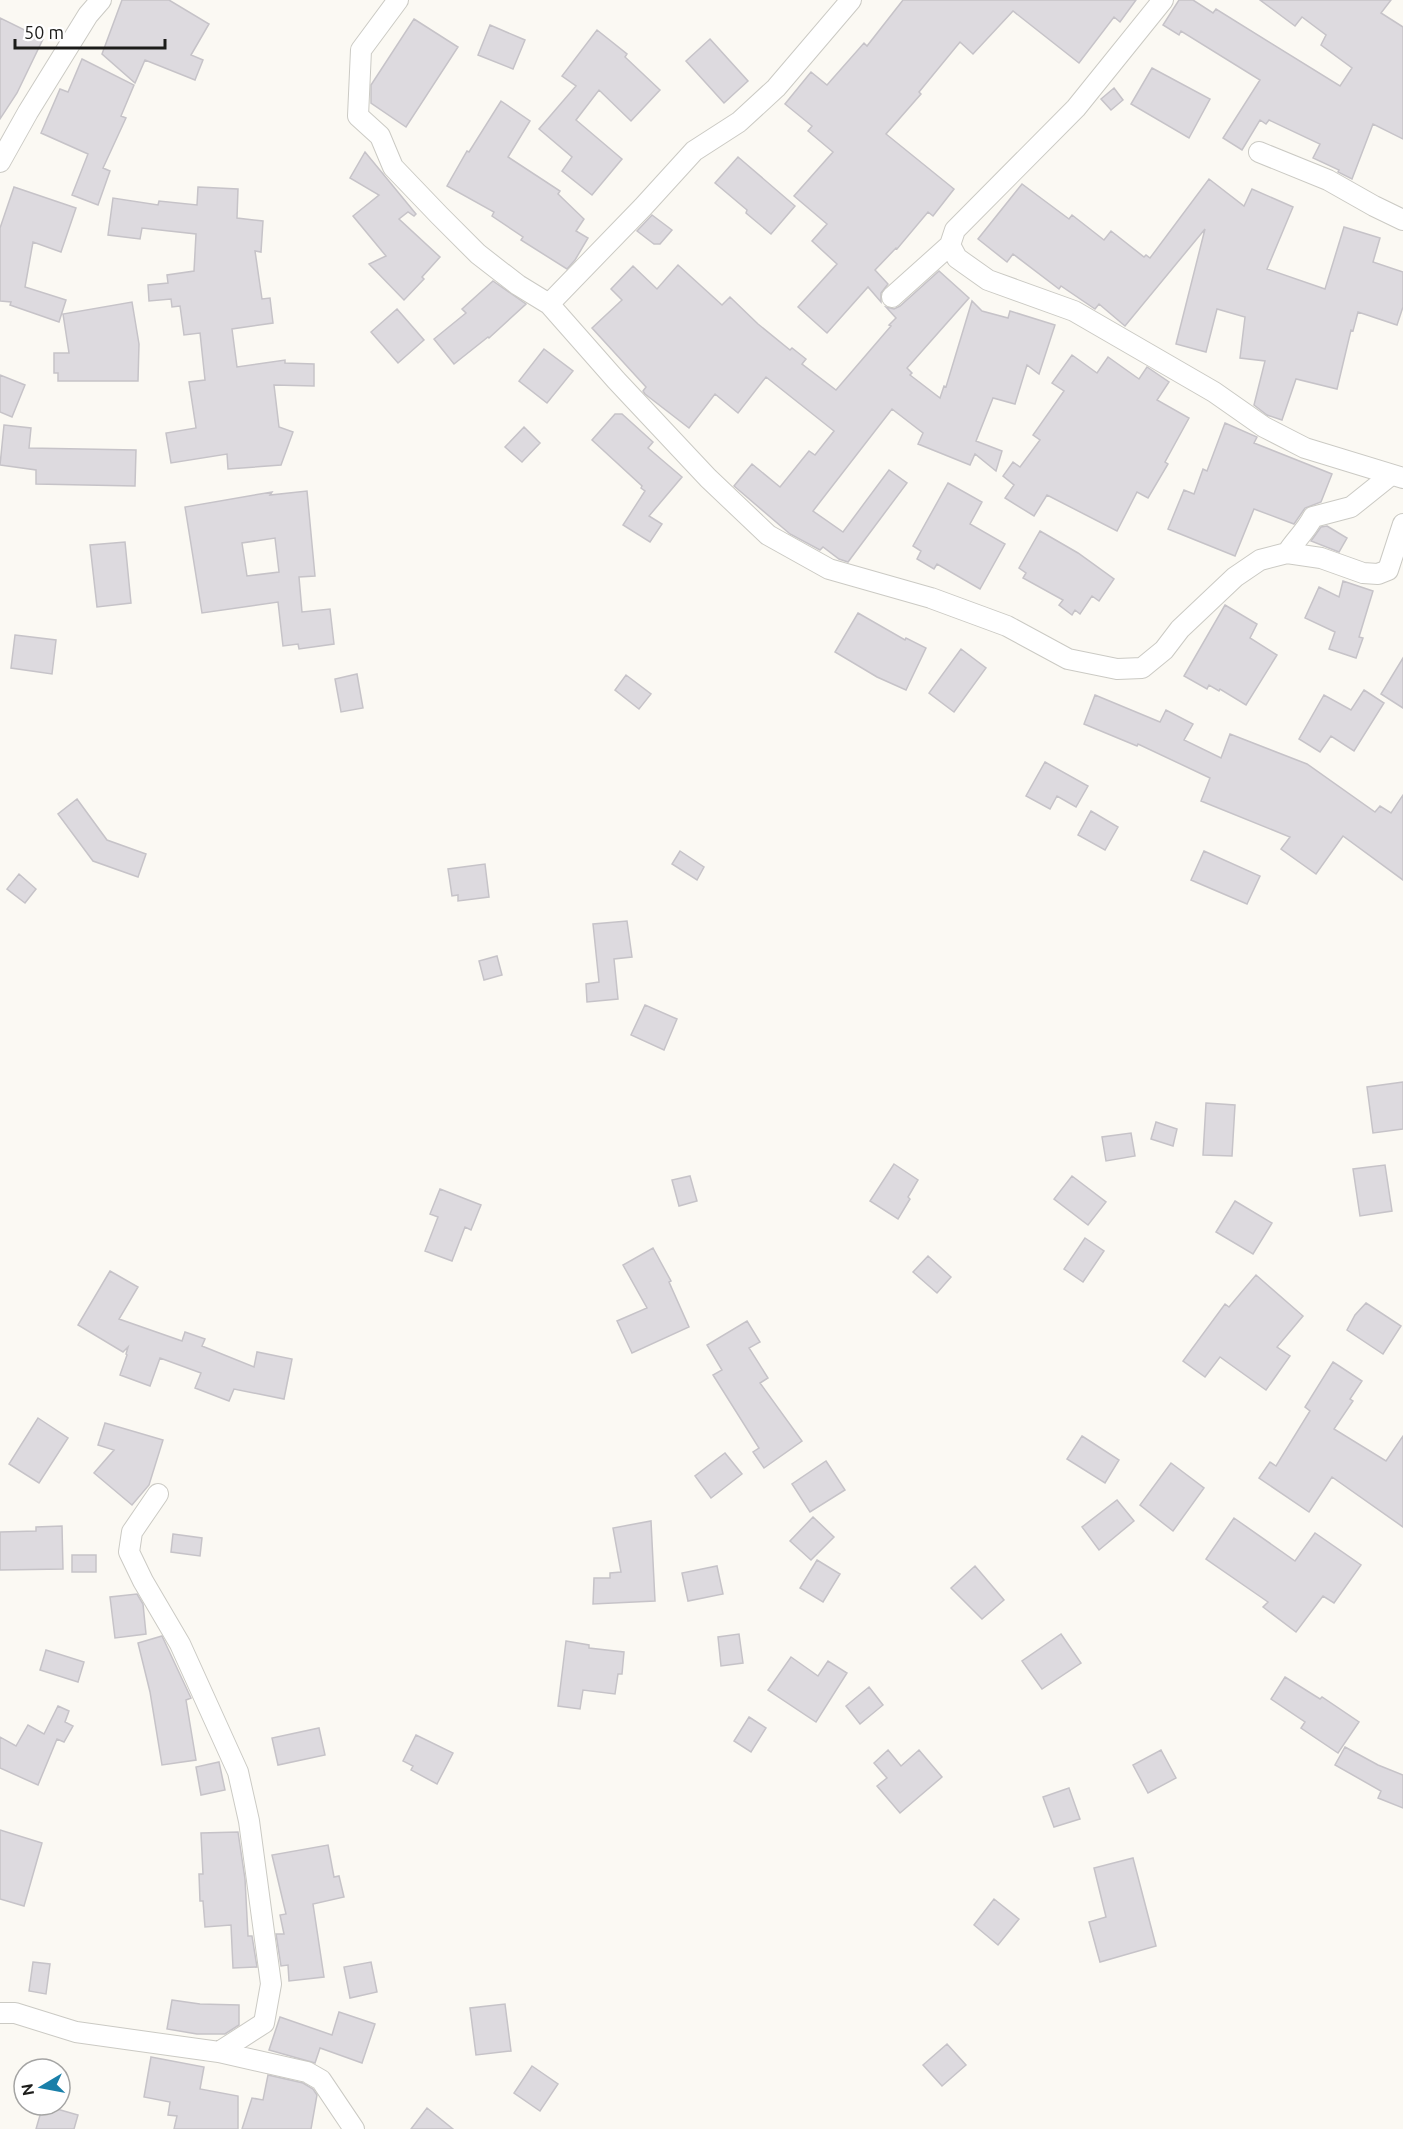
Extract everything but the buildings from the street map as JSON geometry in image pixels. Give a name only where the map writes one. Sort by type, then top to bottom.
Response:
[{"type":"street","points":[[0,162],[88,15],[101,0]]},
{"type":"street","points":[[398,0],[361,50],[358,116],[380,136],[393,167],[478,254],[518,285],[549,304],[616,380],[708,478],[768,535],[829,569],[931,598],[1007,626],[1068,659],[1117,669],[1142,668],[1164,650],[1180,629],[1235,577],[1260,560],[1287,553],[1321,558],[1363,573],[1378,574],[1388,570],[1403,524]]},
{"type":"street","points":[[549,304],[694,151],[739,122],[776,88],[851,0]]},
{"type":"street","points":[[892,297],[950,245],[956,230],[1076,108],[1163,0]]},
{"type":"street","points":[[1259,152],[1328,180],[1403,220]]},
{"type":"street","points":[[950,245],[957,258],[988,280],[1074,311],[1214,392],[1263,427],[1305,448],[1397,476]]},
{"type":"street","points":[[1287,553],[1313,517],[1351,507],[1397,476]]},
{"type":"street","points":[[158,1494],[132,1532],[129,1552],[143,1581],[180,1644],[238,1772],[249,1821],[255,1876],[268,1947],[272,1984],[264,2023],[219,2052]]},
{"type":"street","points":[[0,2013],[15,2013],[76,2032],[219,2052],[307,2072],[321,2080],[354,2129]]}]
